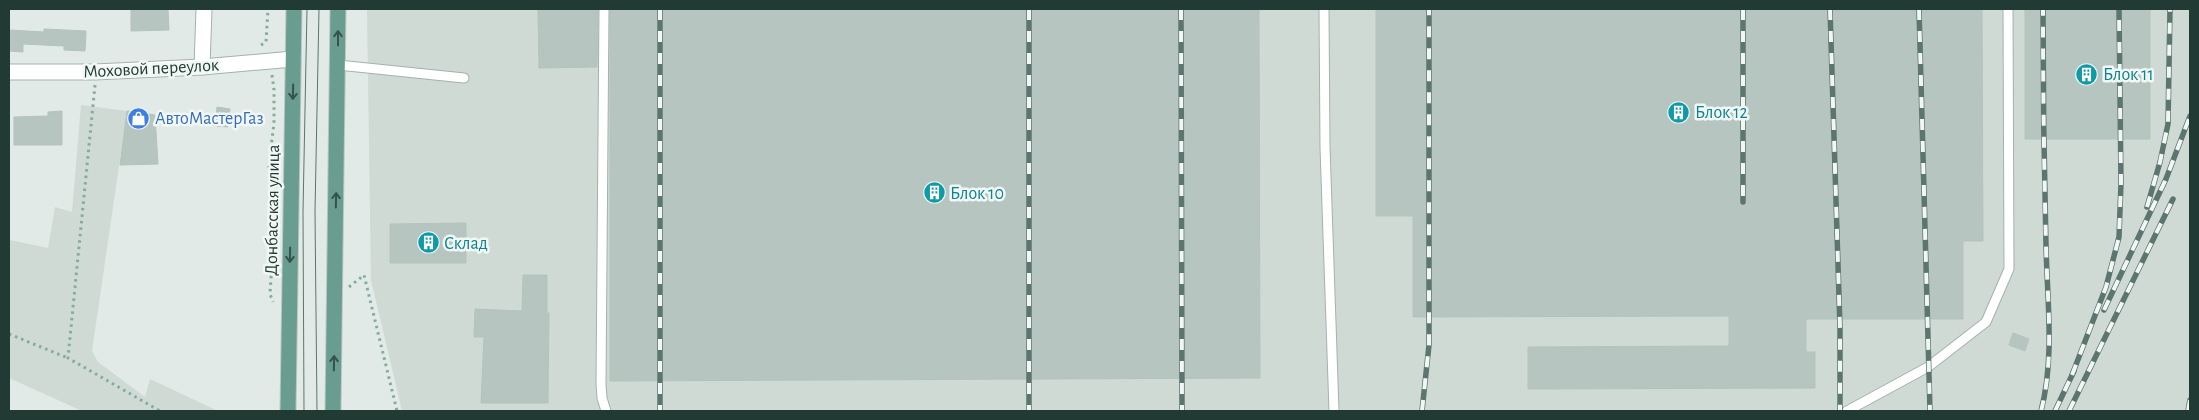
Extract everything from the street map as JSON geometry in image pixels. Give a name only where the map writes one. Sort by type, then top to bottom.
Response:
[{"type":"main road","name":"Донбасская улица","points":[[288,411],[294,9]]},
{"type":"main road","points":[[333,411],[338,9]]},
{"type":"street","points":[[202,67],[204,9]]},
{"type":"street","name":"Моховой переулок","points":[[9,72],[96,72],[202,67],[294,59]]},
{"type":"lane","points":[[604,9],[601,384],[602,398],[606,411]]},
{"type":"lane","points":[[1324,9],[1325,147],[1334,411]]},
{"type":"lane","points":[[1847,411],[1928,367],[1986,322],[2009,269],[2008,9]]},
{"type":"lane","points":[[338,65],[464,78]]},
{"type":"path","points":[[68,358],[96,72]]},
{"type":"path","points":[[364,275],[396,411]]},
{"type":"path","points":[[9,334],[68,358],[160,411]]},
{"type":"shaded area","points":[[367,9],[2190,9],[2190,411],[402,411],[371,280]]},
{"type":"shaded area","points":[[81,105],[127,111],[92,351],[98,362],[145,397],[150,379],[218,411],[82,411],[9,378],[9,242],[10,240],[48,248],[55,207],[72,212]]},
{"type":"building","points":[[131,9],[168,9],[169,30],[131,31]]},
{"type":"building","points":[[538,9],[598,9],[597,67],[539,68]]},
{"type":"building","name":"Блок 10","points":[[610,9],[1259,9],[1260,378],[610,381]]},
{"type":"building","name":"Блок 12","points":[[1376,9],[1982,9],[1983,241],[1963,241],[1963,319],[1806,319],[1806,352],[1815,352],[1815,388],[1528,389],[1528,347],[1729,346],[1729,316],[1413,317],[1413,216],[1376,216]]},
{"type":"building","name":"Блок 11","points":[[2025,9],[2150,9],[2150,139],[2025,139]]},
{"type":"building","points":[[44,29],[86,31],[85,51],[64,50],[64,46],[23,44],[23,52],[9,51],[9,30],[44,32]]},
{"type":"building","points":[[217,107],[230,109],[228,127],[215,126]]},
{"type":"building","points":[[62,111],[62,145],[14,145],[14,117],[48,116],[48,112]]},
{"type":"building","points":[[127,111],[155,115],[158,164],[120,165]]},
{"type":"building","name":"Склад","points":[[466,223],[466,263],[390,263],[390,224]]},
{"type":"building","points":[[523,275],[547,275],[547,313],[549,313],[548,403],[481,403],[484,337],[474,337],[475,309],[522,311]]},
{"type":"building","points":[[2013,333],[2029,339],[2025,351],[2009,345]]},
{"type":"tram line","points":[[304,411],[303,211],[307,9]]},
{"type":"tram line","points":[[317,411],[315,211],[319,9]]},
{"type":"railway","points":[[660,9],[660,411]]},
{"type":"railway","points":[[1029,9],[1029,411]]},
{"type":"railway","points":[[1181,9],[1182,411]]},
{"type":"railway","points":[[1422,411],[1429,345],[1429,9]]},
{"type":"railway","points":[[1743,9],[1743,202]]},
{"type":"railway","points":[[1830,9],[1840,328],[1840,411]]},
{"type":"railway","points":[[1919,9],[1930,411]]},
{"type":"railway","points":[[2041,411],[2048,370],[2049,349],[2043,97],[2043,9]]},
{"type":"railway","points":[[2072,375],[2106,287],[2119,237],[2121,183],[2119,9]]},
{"type":"railway","points":[[2147,207],[2160,162],[2168,124],[2170,9]]},
{"type":"railway","points":[[2104,310],[2166,179],[2190,116]]},
{"type":"railway","points":[[2069,411],[2173,199]]},
{"type":"railway","points":[[2055,411],[2074,371]]},
{"type":"railway","points":[[2188,411],[2190,400]]},
{"type":"place","name":"Блок 11","points":[[2087,74]]},
{"type":"place","name":"Блок 12","points":[[1679,112]]},
{"type":"place","name":"АвтоМастерГаз","points":[[139,118]]},
{"type":"place","name":"Блок 10","points":[[934,193]]},
{"type":"place","name":"Склад","points":[[428,243]]}]
